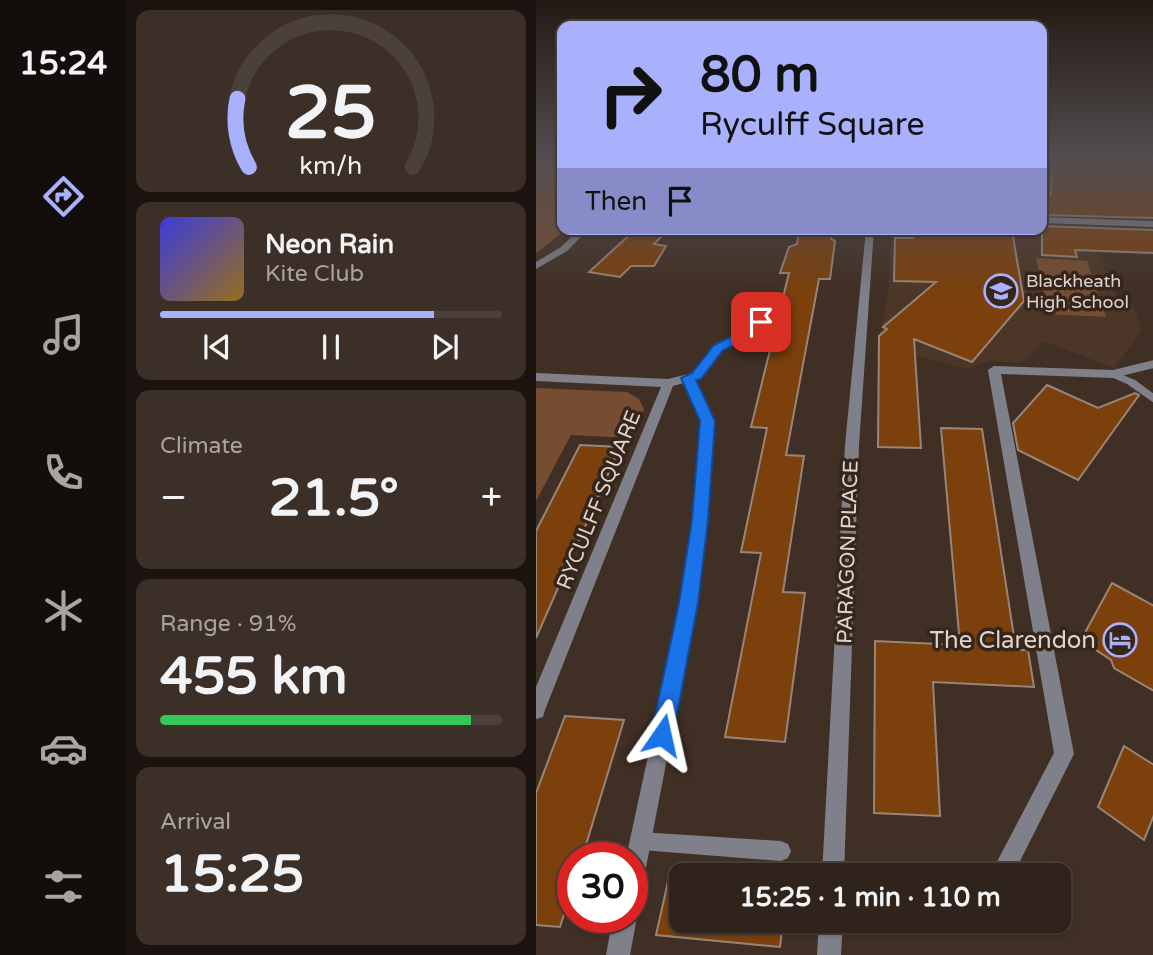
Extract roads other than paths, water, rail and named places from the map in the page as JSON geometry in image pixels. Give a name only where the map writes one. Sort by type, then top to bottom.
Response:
[{"type":"street","points":[[1047,220],[1154,224]]},
{"type":"street","points":[[536,266],[564,249],[579,235]]},
{"type":"street","name":"PARAGON PLACE","points":[[834,863],[854,420],[869,235]]},
{"type":"street","name":"RYCULFF SQUARE","points":[[536,377],[668,383],[696,376],[719,347],[755,329],[761,322],[768,295]]},
{"type":"street","points":[[1007,863],[1064,754],[994,370],[1113,374],[1154,364]]},
{"type":"street","points":[[641,841],[689,603],[700,520],[708,421],[688,378]]},
{"type":"street","name":"RYCULFF SQUARE","points":[[536,710],[668,383]]},
{"type":"street","points":[[618,955],[622,933]]},
{"type":"street","points":[[829,955],[830,933]]},
{"type":"lane","points":[[1113,374],[1131,382],[1154,400]]},
{"type":"lane","points":[[641,841],[781,851]]},
{"type":"place","name":"Blackheath High School","points":[[1001,291]]},
{"type":"place","name":"The Clarendon","points":[[1120,640]]}]
